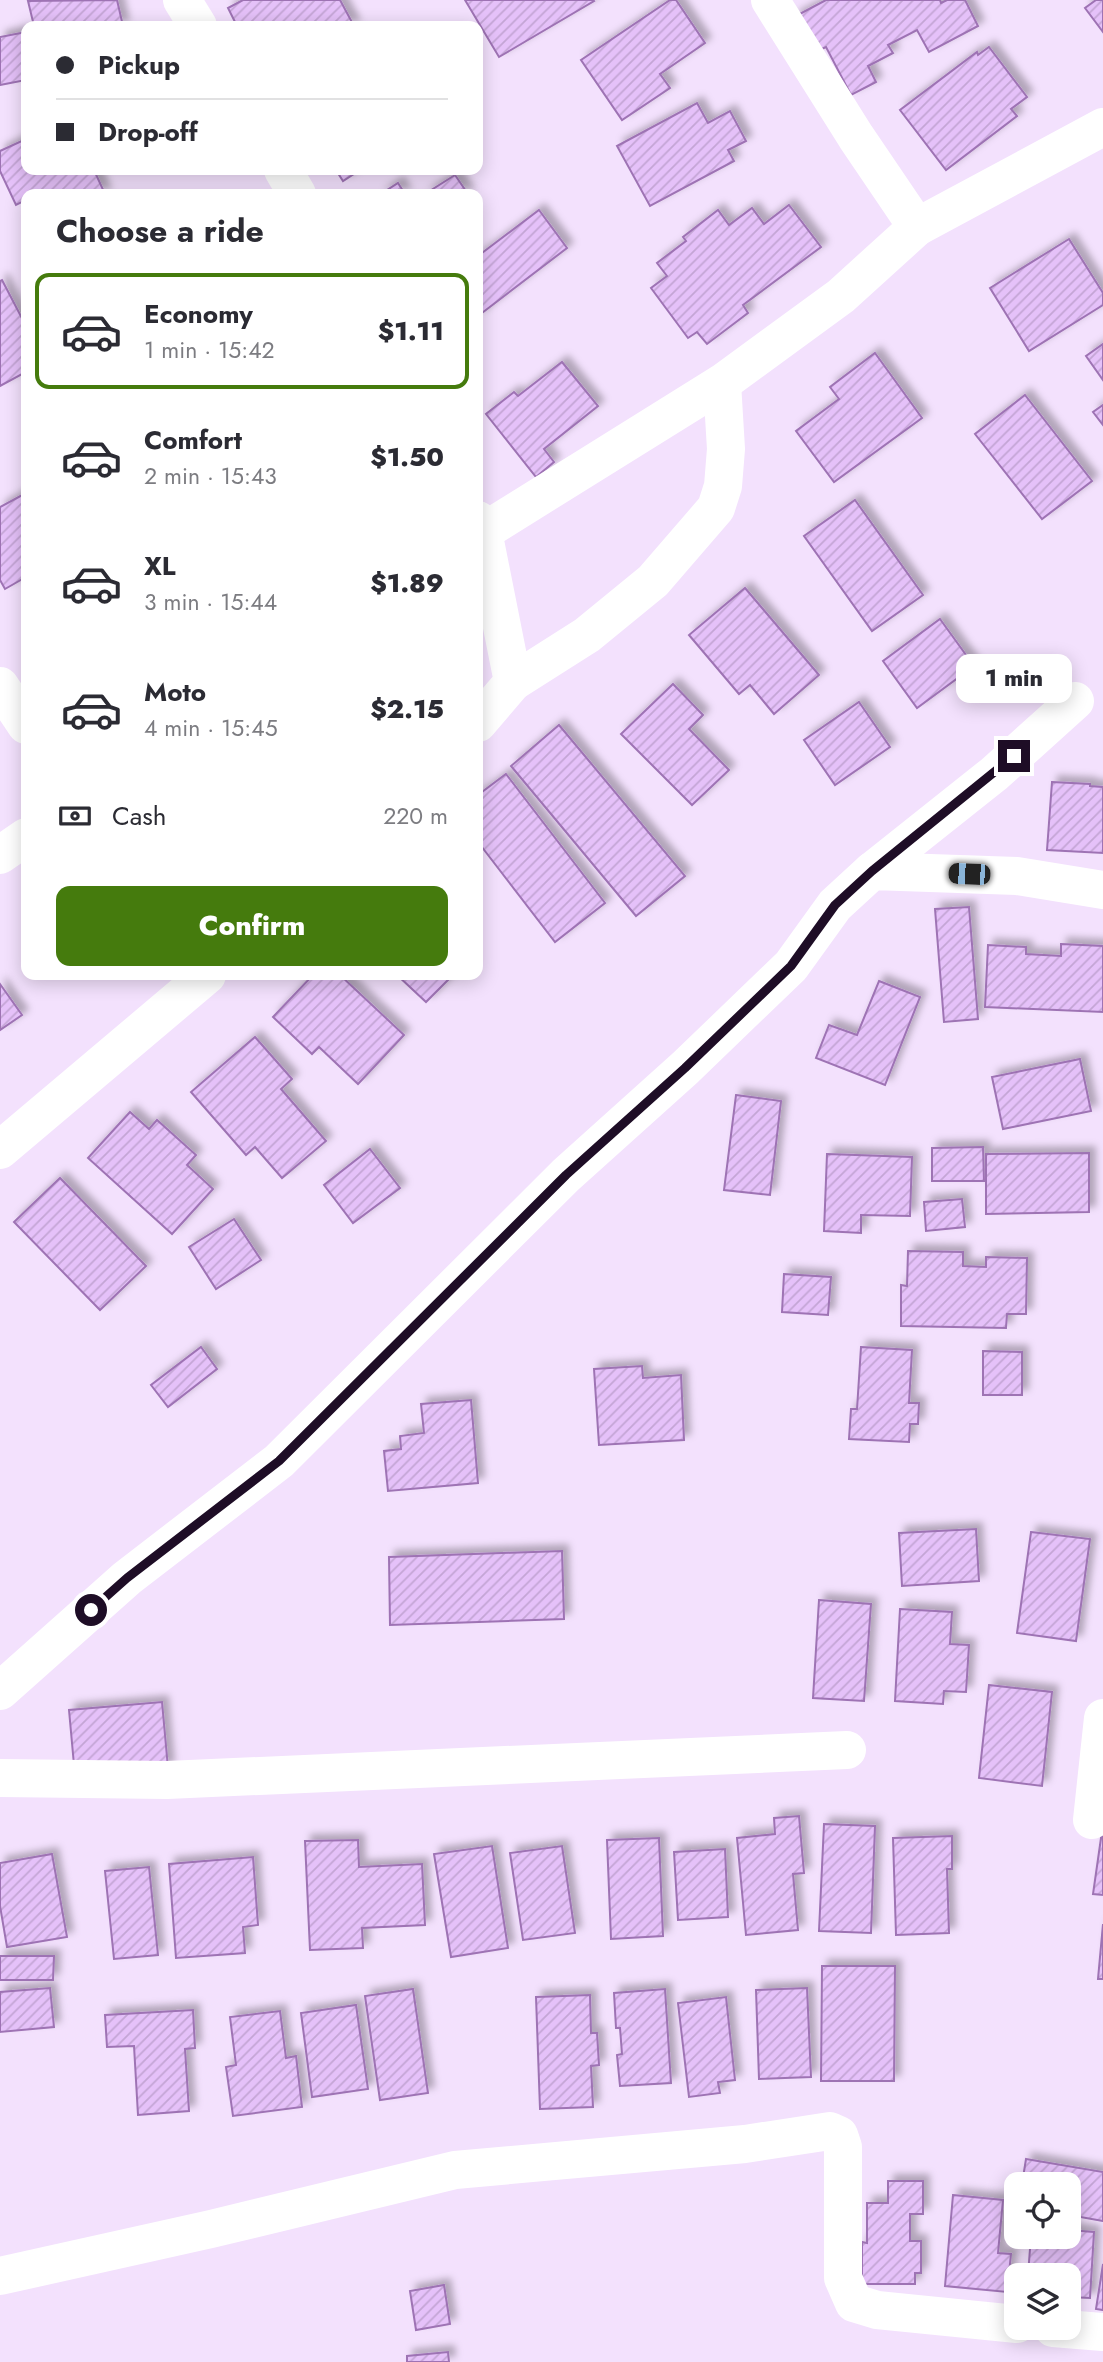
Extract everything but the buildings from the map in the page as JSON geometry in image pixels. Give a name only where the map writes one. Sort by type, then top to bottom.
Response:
[{"type":"street","points":[[183,0],[195,21]]},
{"type":"street","points":[[770,0],[856,137],[917,227]]},
{"type":"street","points":[[483,527],[722,383],[841,296],[917,227],[1103,127]]},
{"type":"street","points":[[483,717],[513,682],[587,635],[653,581],[716,508],[723,486],[726,449],[722,383]]},
{"type":"street","points":[[483,543],[513,682]]},
{"type":"street","points":[[0,686],[21,718]]},
{"type":"street","points":[[0,1692],[127,1578],[279,1461],[566,1175],[685,1068],[791,966],[835,905],[872,871],[994,774],[1075,701]]},
{"type":"street","points":[[0,855],[21,841]]},
{"type":"street","points":[[872,871],[1017,876],[1103,890]]},
{"type":"street","points":[[0,1150],[201,980]]},
{"type":"street","points":[[1092,1820],[1102,1734]]},
{"type":"street","points":[[0,1778],[167,1780],[847,1750]]},
{"type":"street","points":[[0,2276],[455,2170],[745,2144],[830,2131],[839,2135],[843,2147],[843,2278],[854,2303],[877,2310],[1004,2323]]},
{"type":"street","points":[[1081,2330],[1103,2332]]},
{"type":"route","points":[[91,1610],[127,1578],[279,1461],[566,1175],[685,1068],[791,966],[835,905],[872,871],[1014,756]]}]
